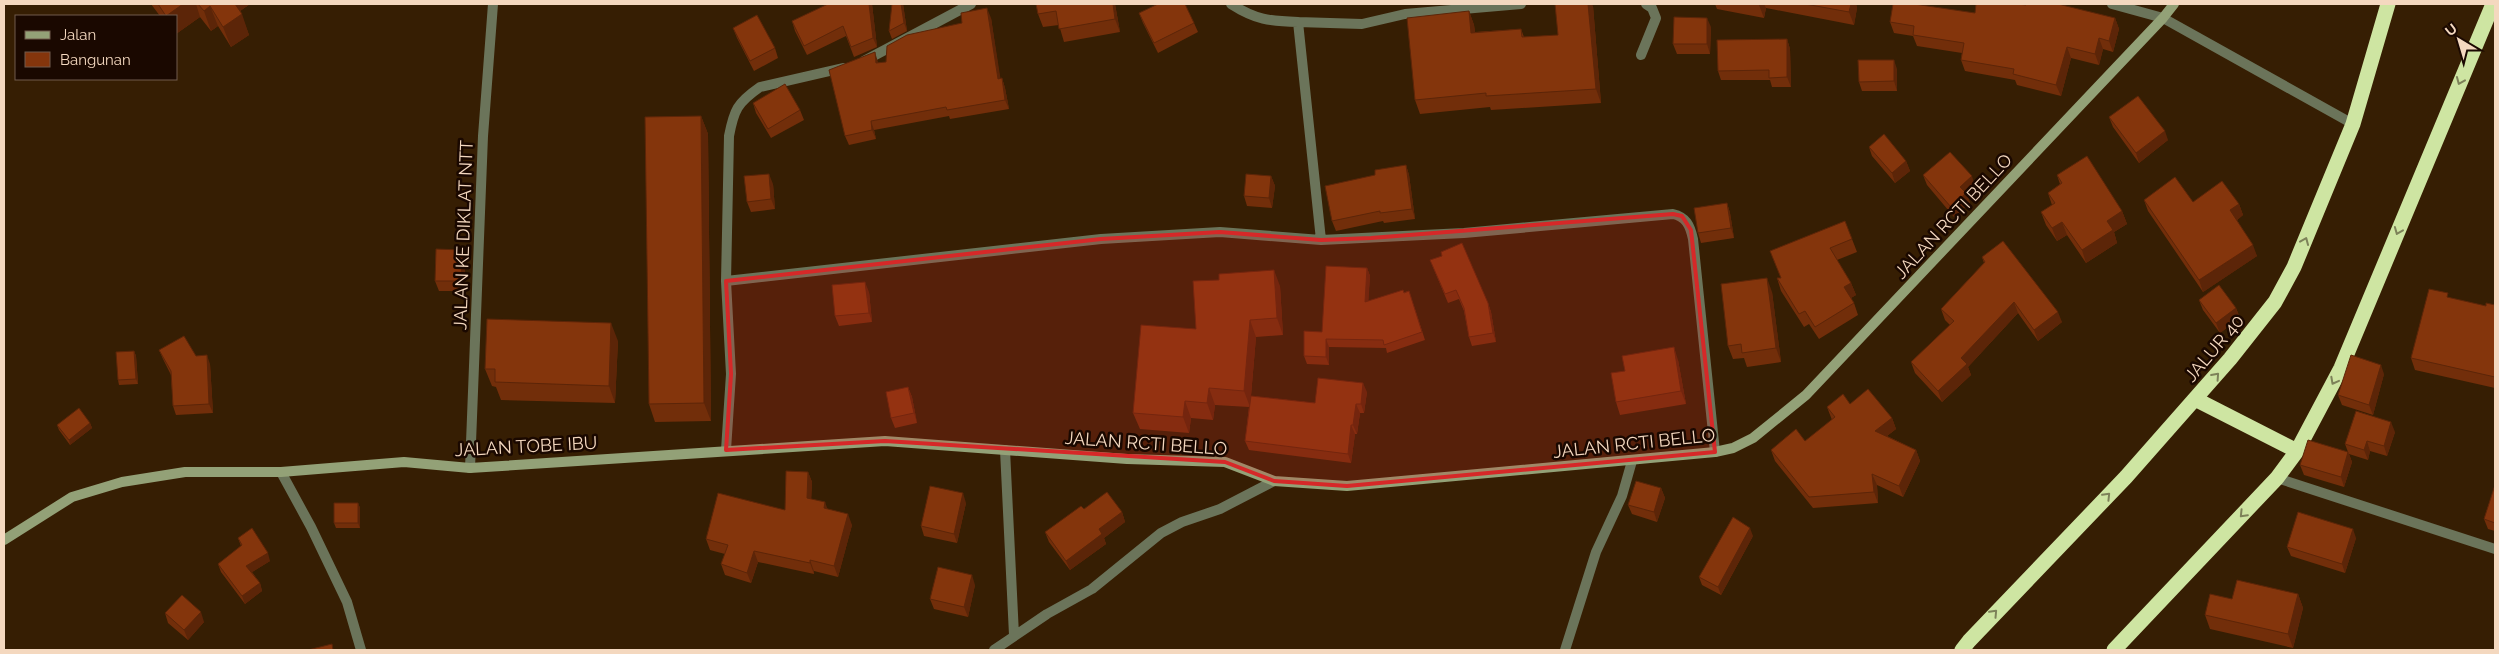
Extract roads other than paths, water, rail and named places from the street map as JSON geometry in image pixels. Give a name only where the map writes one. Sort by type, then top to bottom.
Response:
[{"type":"highway","name":"JALUR 40","points":[[1962,650],[2025,580],[2126,476],[2230,359],[2275,302],[2294,267],[2352,124],[2388,4]]},
{"type":"highway","points":[[2114,650],[2277,478],[2297,451],[2341,368],[2492,4]]},
{"type":"highway","points":[[2195,399],[2297,451]]},
{"type":"street","name":"JALAN KE DIKLAT NTT","points":[[470,468],[483,136],[492,4]]},
{"type":"street","points":[[726,450],[731,374],[726,282],[729,136],[734,112],[741,103],[760,87],[850,66],[881,53],[971,4]]},
{"type":"street","points":[[1231,4],[1250,16],[1274,21],[1362,24],[1405,14],[1521,4]]},
{"type":"street","points":[[1641,56],[1656,18],[1652,8],[1646,4]]},
{"type":"street","points":[[2112,4],[2163,18],[2352,124]]},
{"type":"street","name":"JALAN RCTI BELLO","points":[[1005,450],[1127,459],[1225,462],[1274,481],[1347,486],[1715,452],[1733,448],[1753,438],[1806,395],[2163,18],[2174,4]]},
{"type":"street","points":[[1298,22],[1321,240]]},
{"type":"street","points":[[726,282],[1101,239],[1220,232],[1321,240],[1464,233],[1673,214],[1682,216],[1689,225],[1693,239],[1715,452]]},
{"type":"street","name":"JALAN TOBE IBU","points":[[4,540],[72,497],[122,482],[185,472],[281,472],[404,462],[470,468],[884,441],[1005,450]]},
{"type":"street","points":[[1005,450],[1014,636]]},
{"type":"street","points":[[1564,650],[1596,552],[1622,496],[1632,460]]},
{"type":"street","points":[[281,472],[315,535],[347,602],[362,650]]},
{"type":"street","points":[[2277,478],[2495,549]]},
{"type":"street","points":[[994,650],[1092,589],[1161,533],[1182,522],[1220,509],[1274,481]]}]
